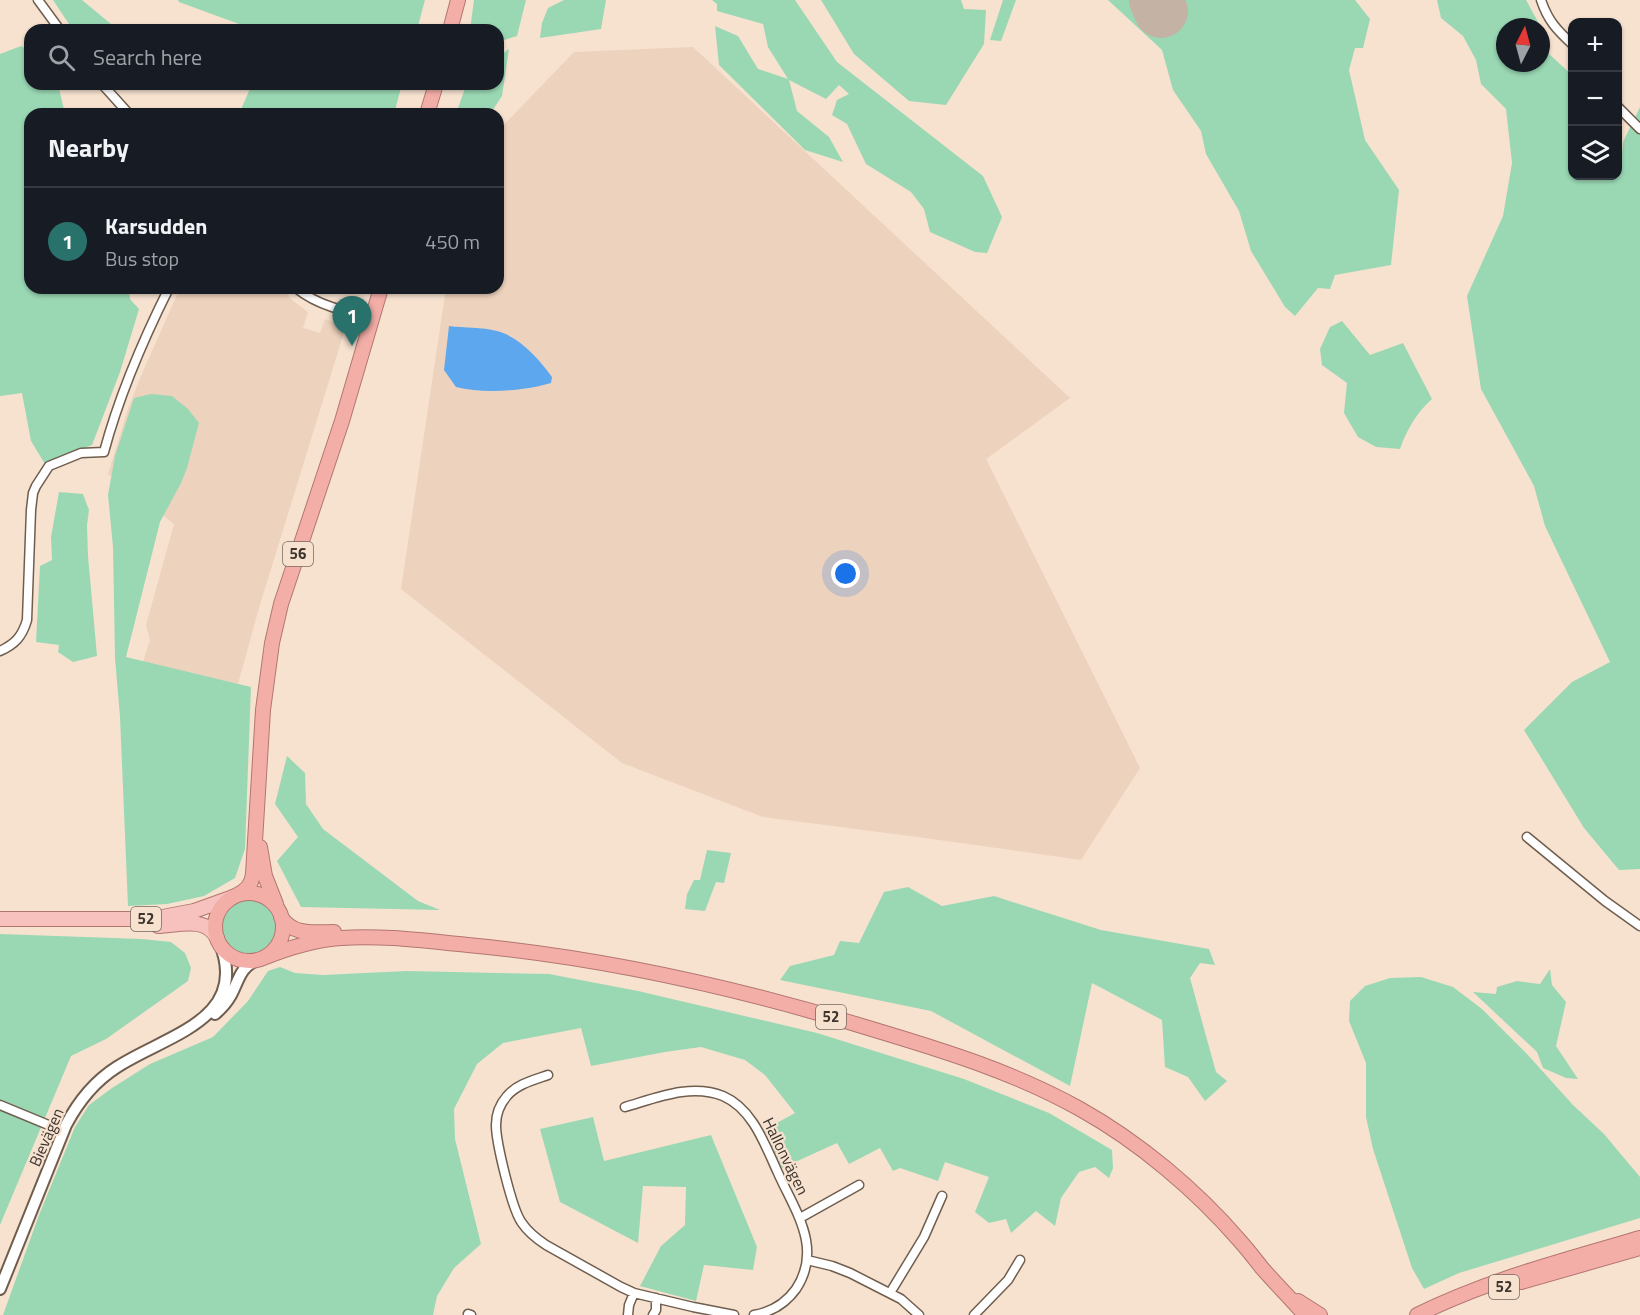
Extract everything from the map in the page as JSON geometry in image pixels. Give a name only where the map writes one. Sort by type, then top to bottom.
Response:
[{"type":"highway","points":[[452,24],[458,0]]},
{"type":"highway","points":[[429,108],[434,90]]},
{"type":"highway","name":"56","points":[[235,896],[247,889],[252,879],[264,701],[272,643],[281,604],[342,421],[379,294]]},
{"type":"highway","name":"56","points":[[256,828],[266,876],[280,914]]},
{"type":"highway","name":"52","points":[[235,896],[250,893],[261,896],[271,902],[289,927],[300,931],[370,933],[383,937]]},
{"type":"highway","points":[[218,941],[215,927],[217,915],[223,905],[235,896]]},
{"type":"highway","points":[[260,959],[272,951],[280,940],[283,929],[280,914]]},
{"type":"highway","name":"52","points":[[218,941],[226,952],[246,961],[260,959],[298,945],[344,938],[383,937],[526,951],[622,967],[808,1010],[987,1066],[1034,1086],[1081,1110],[1112,1129],[1165,1168],[1212,1211],[1305,1315]]},
{"type":"highway","name":"52","points":[[1417,1315],[1498,1280],[1640,1238]]},
{"type":"highway","name":"52","points":[[1429,1315],[1484,1293],[1640,1248]]},
{"type":"highway","name":"52","points":[[1286,1294],[1320,1315]]},
{"type":"main road","name":"52","points":[[0,919],[152,919],[194,911],[235,896]]},
{"type":"main road","name":"52","points":[[0,926],[145,927],[198,924],[210,928],[218,941]]},
{"type":"street","points":[[38,0],[56,24]]},
{"type":"street","points":[[1541,0],[1547,17],[1568,40]]},
{"type":"street","points":[[107,90],[124,108]]},
{"type":"street","points":[[1622,112],[1640,129]]},
{"type":"street","points":[[0,651],[21,637],[27,620],[31,510],[36,486],[49,466],[81,453],[104,452],[139,353],[166,294]]},
{"type":"street","points":[[305,294],[331,307],[373,316]]},
{"type":"street","points":[[1527,837],[1605,902],[1640,926]]},
{"type":"street","name":"Bievägen","points":[[202,1020],[216,1005],[225,986],[226,964],[218,941]]},
{"type":"street","name":"Bievägen","points":[[0,1289],[63,1131],[81,1101],[105,1075],[125,1062],[211,1017],[223,1007],[242,971],[249,964],[260,959]]},
{"type":"street","points":[[548,1075],[516,1087],[507,1096],[496,1118],[498,1140],[515,1211],[527,1230],[546,1245],[634,1293],[734,1315]]},
{"type":"street","name":"Hallonvägen","points":[[625,1107],[688,1091],[710,1092],[734,1102],[756,1128],[800,1218],[808,1245],[802,1278],[793,1293],[774,1308],[763,1314],[754,1315]]},
{"type":"street","points":[[0,1105],[63,1131]]},
{"type":"street","points":[[800,1218],[859,1185]]},
{"type":"street","points":[[890,1293],[924,1237],[942,1196]]},
{"type":"street","points":[[807,1260],[850,1273],[901,1299],[919,1315]]},
{"type":"street","points":[[974,1315],[1008,1280],[1020,1260]]},
{"type":"street","points":[[628,1315],[634,1293]]},
{"type":"street","points":[[653,1315],[656,1310],[656,1298]]},
{"type":"shaded area","points":[[693,47],[1070,398],[986,459],[1140,768],[1081,860],[763,817],[622,763],[401,589],[445,294],[504,294],[504,125],[574,52]]},
{"type":"shaded area","points":[[177,294],[286,294],[308,312],[303,328],[320,333],[325,319],[346,326],[259,608],[238,684],[143,662],[150,640],[146,625],[174,524],[108,474],[140,378]]},
{"type":"green space","points":[[53,0],[82,0],[111,24],[69,24]]},
{"type":"green space","points":[[178,0],[425,0],[419,24],[239,24]]},
{"type":"green space","points":[[474,0],[526,0],[517,36],[504,40],[504,24],[471,24]]},
{"type":"green space","points":[[564,0],[606,0],[601,29],[540,38],[542,23],[548,8]]},
{"type":"green space","points":[[712,0],[795,0],[837,62],[983,176],[1002,217],[987,253],[975,252],[930,232],[924,209],[911,192],[866,164],[847,124],[832,115],[837,100],[849,94],[839,85],[826,99],[789,80],[797,111],[829,137],[843,162],[805,150],[719,65],[715,26],[738,36],[758,69],[788,79],[768,47],[763,24],[717,11],[717,4]]},
{"type":"green space","points":[[821,0],[961,0],[964,9],[986,10],[984,44],[946,105],[909,101],[854,54]]},
{"type":"green space","points":[[1003,0],[1016,0],[1001,41],[990,40]]},
{"type":"green space","points":[[1108,0],[1355,0],[1370,19],[1363,48],[1355,48],[1349,70],[1365,140],[1399,190],[1391,265],[1335,275],[1330,289],[1318,288],[1295,316],[1285,307],[1251,251],[1239,211],[1206,154],[1201,131],[1173,90],[1162,50]]},
{"type":"green space","points":[[1437,0],[1526,0],[1536,18],[1496,18],[1496,72],[1550,72],[1550,55],[1568,71],[1568,180],[1622,180],[1623,142],[1640,107],[1640,869],[1619,870],[1584,828],[1524,730],[1572,682],[1610,662],[1545,526],[1534,486],[1481,389],[1467,296],[1503,216],[1512,163],[1506,109],[1481,84],[1476,60],[1463,36],[1441,18]]},
{"type":"green space","points":[[21,46],[24,48],[24,90],[59,90],[64,108],[24,108],[24,294],[130,294],[130,299],[139,309],[120,372],[92,445],[45,464],[31,441],[22,393],[0,396],[0,54]]},
{"type":"green space","points":[[509,49],[504,83],[504,53]]},
{"type":"green space","points":[[249,90],[400,90],[396,108],[242,108]]},
{"type":"green space","points":[[503,90],[502,96],[494,108],[458,108],[464,91]]},
{"type":"green space","points":[[1342,321],[1370,355],[1403,343],[1432,399],[1413,422],[1400,449],[1376,447],[1358,437],[1344,413],[1347,383],[1322,365],[1320,349],[1330,327]]},
{"type":"green space","points":[[151,394],[172,396],[188,409],[199,423],[187,468],[160,522],[126,657],[251,687],[245,849],[235,878],[204,896],[167,904],[128,906],[120,717],[115,658],[113,547],[108,495],[115,456],[134,398]]},
{"type":"green space","points":[[59,492],[83,494],[89,510],[88,556],[97,656],[73,662],[58,652],[59,645],[36,642],[40,566],[52,560],[51,537]]},
{"type":"green space","points":[[287,756],[305,773],[306,804],[323,829],[418,901],[440,910],[301,907],[277,861],[298,837],[275,804]]},
{"type":"green space","points":[[707,850],[731,853],[724,883],[716,882],[705,911],[685,909],[687,894],[694,880],[700,880]]},
{"type":"green space","points":[[908,887],[942,906],[994,896],[1101,930],[1209,949],[1215,965],[1200,963],[1190,978],[1216,1072],[1227,1081],[1205,1101],[1188,1077],[1165,1067],[1162,1020],[1092,983],[1070,1086],[931,1011],[780,980],[790,966],[834,955],[840,941],[859,943],[884,892]]},
{"type":"green space","points":[[249,900],[259,902],[268,908],[274,917],[276,927],[274,937],[268,946],[259,952],[249,954],[239,952],[230,946],[224,937],[222,927],[224,917],[230,908],[239,902]]},
{"type":"green space","points":[[0,934],[171,942],[185,953],[191,968],[188,981],[106,1039],[71,1056],[0,1225]]},
{"type":"green space","points":[[280,967],[295,973],[323,975],[407,971],[549,974],[638,991],[817,1033],[964,1079],[1049,1113],[1112,1150],[1113,1168],[1109,1178],[1095,1167],[1079,1172],[1061,1198],[1055,1226],[1036,1211],[1011,1233],[1006,1219],[989,1223],[975,1212],[989,1177],[945,1162],[938,1181],[900,1168],[893,1171],[880,1148],[849,1164],[837,1143],[782,1168],[764,1130],[795,1113],[765,1075],[745,1060],[701,1047],[591,1066],[581,1028],[503,1043],[477,1064],[454,1109],[455,1139],[481,1244],[454,1268],[437,1296],[433,1315],[3,1315],[39,1215],[75,1127],[89,1105],[150,1064],[213,1037],[248,1001],[268,971]]},
{"type":"green space","points":[[1550,969],[1552,985],[1566,1002],[1556,1046],[1578,1079],[1566,1078],[1543,1068],[1537,1052],[1473,992],[1496,994],[1497,987],[1517,981],[1540,984]]},
{"type":"green space","points":[[1421,977],[1453,987],[1482,1009],[1573,1105],[1604,1134],[1640,1177],[1640,1218],[1459,1273],[1424,1289],[1412,1268],[1373,1149],[1366,1117],[1366,1063],[1349,1021],[1350,1001],[1365,986],[1390,978]]},
{"type":"green space","points":[[593,1117],[604,1161],[711,1135],[757,1247],[753,1270],[704,1265],[696,1301],[640,1286],[661,1246],[685,1225],[686,1187],[643,1186],[638,1243],[560,1202],[540,1129]]},
{"type":"water","points":[[449,326],[491,330],[513,338],[541,363],[552,377],[551,383],[504,391],[456,387],[444,370]]},
{"type":"runway","points":[[1156,0],[1161,11]]},
{"type":"place","name":"Karsudden","points":[[352,346]]}]
